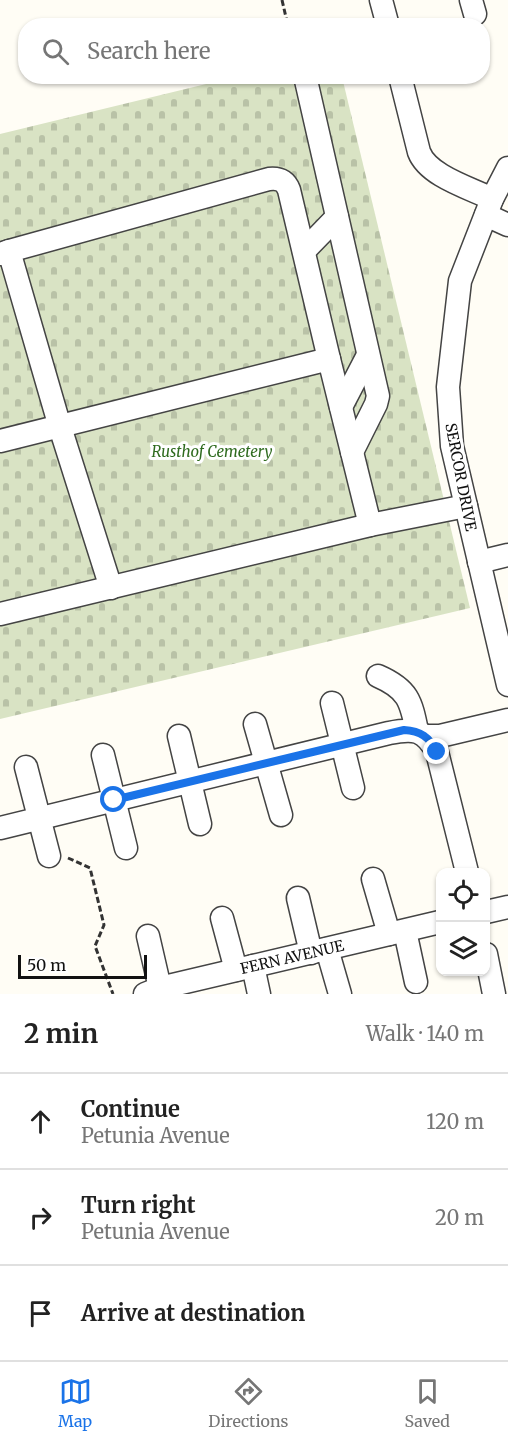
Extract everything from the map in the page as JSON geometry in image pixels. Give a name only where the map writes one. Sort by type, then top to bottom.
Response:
[{"type":"street","points":[[381,0],[386,18]]},
{"type":"street","points":[[307,84],[378,400],[352,452]]},
{"type":"street","points":[[402,84],[424,164],[489,207],[508,225]]},
{"type":"street","name":"SERCOR DRIVE","points":[[508,168],[489,207],[460,281],[448,387],[452,446],[508,685]]},
{"type":"street","points":[[111,588],[4,252],[276,178],[286,184],[289,190],[370,525]]},
{"type":"street","points":[[304,251],[337,217]]},
{"type":"street","points":[[341,407],[368,355]]},
{"type":"street","points":[[0,441],[329,359]]},
{"type":"street","points":[[0,614],[370,525],[466,506]]},
{"type":"street","points":[[479,562],[508,555]]},
{"type":"street","points":[[378,676],[400,688],[407,697],[422,734],[437,752],[466,868]]},
{"type":"street","points":[[332,703],[353,788]]},
{"type":"street","points":[[0,828],[404,730],[440,736],[508,720]]},
{"type":"street","points":[[255,724],[281,815]]},
{"type":"street","points":[[179,736],[200,824]]},
{"type":"street","points":[[103,755],[126,848]]},
{"type":"street","points":[[26,767],[49,856]]},
{"type":"street","points":[[373,879],[416,982]]},
{"type":"street","points":[[298,898],[319,951],[340,994]]},
{"type":"street","points":[[490,911],[508,906]]},
{"type":"street","points":[[222,918],[258,994]]},
{"type":"street","name":"FERN AVENUE","points":[[152,991],[436,923]]},
{"type":"street","points":[[148,936],[152,991]]},
{"type":"street","points":[[490,974],[494,994]]},
{"type":"path","points":[[282,0],[286,18]]},
{"type":"path","points":[[49,856],[66,856],[90,868],[104,924],[95,946],[113,994]]},
{"type":"green space","name":"Rusthof Cemetery","points":[[206,84],[344,84],[470,608],[0,719],[0,134]]},
{"type":"route","points":[[114,800],[404,730],[417,731],[426,736],[437,752]]}]
